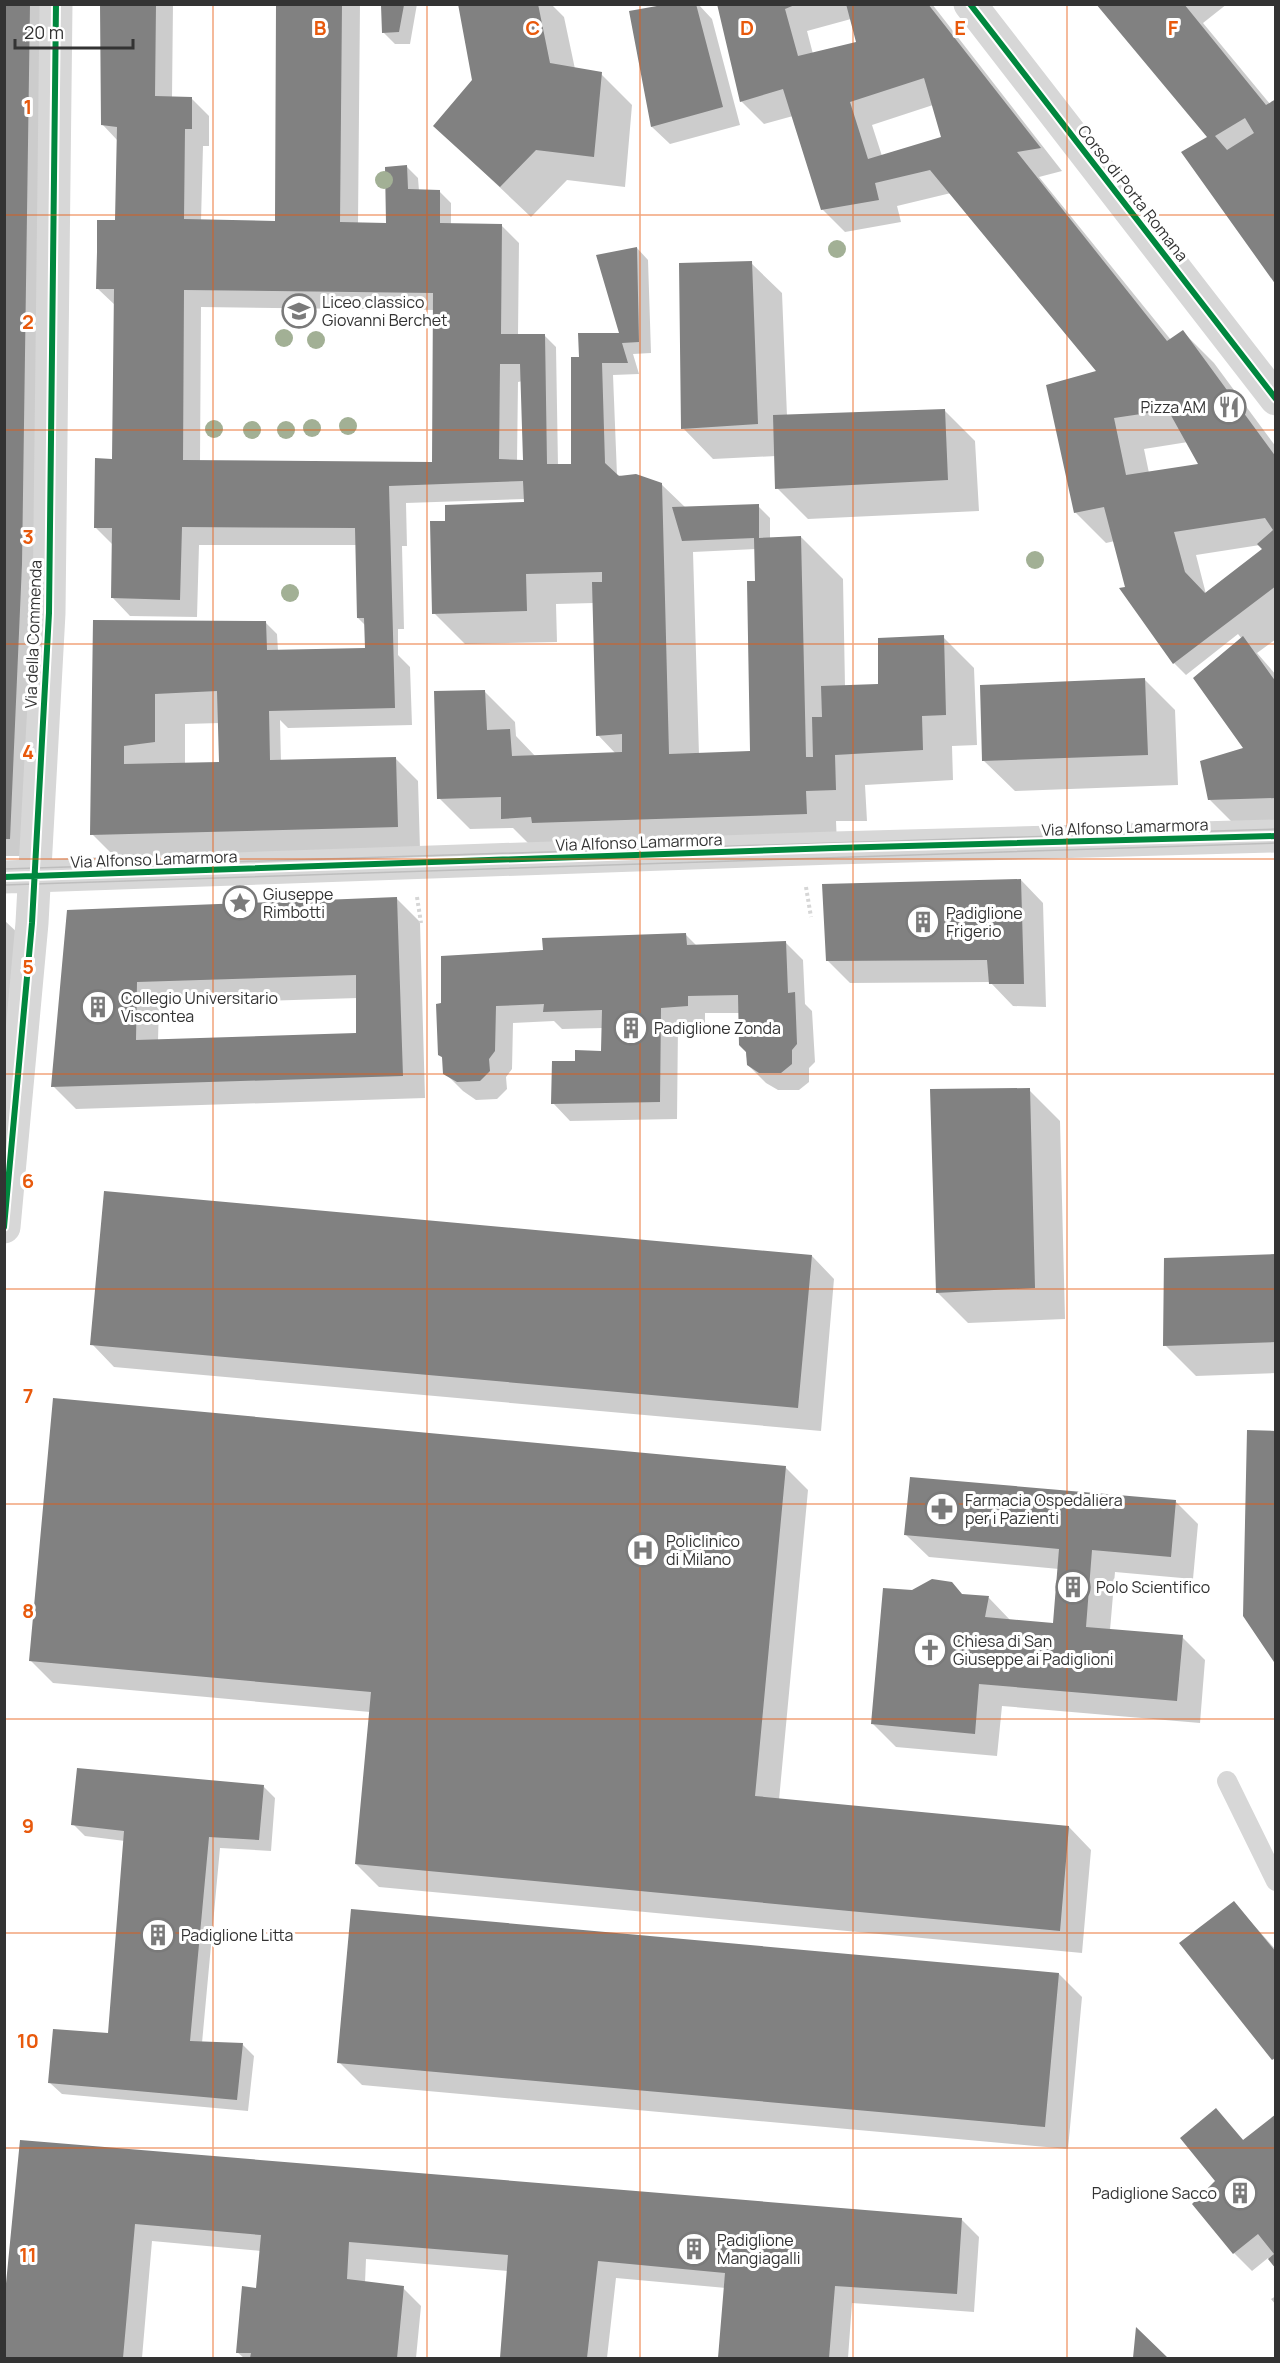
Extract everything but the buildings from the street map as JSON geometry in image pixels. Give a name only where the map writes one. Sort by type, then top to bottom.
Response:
[{"type":"street","name":"Via della Commenda","points":[[4,1227],[20,877],[49,613],[56,4]]},
{"type":"street","name":"Corso di Porta Romana","points":[[973,6],[1275,399]]},
{"type":"street","name":"Via Alfonso Lamarmora","points":[[20,877],[834,848],[1275,836]]},
{"type":"lane","points":[[1227,1781],[1275,1881]]},
{"type":"path","points":[[806,884],[811,917]]},
{"type":"path","points":[[415,888],[421,923]]},
{"type":"tram line","points":[[4,869],[1276,829]]},
{"type":"tram line","points":[[4,885],[1276,843]]},
{"type":"cycle path","points":[[4,1227],[32,923],[49,613],[56,4]]},
{"type":"cycle path","points":[[970,4],[1276,399]]},
{"type":"cycle path","points":[[4,877],[834,848],[1276,836]]},
{"type":"place","name":"Liceo classico Giovanni Berchet","points":[[299,311]]},
{"type":"place","name":"Pizza AM","points":[[1229,407]]},
{"type":"place","name":"Giuseppe Rimbotti","points":[[240,903]]},
{"type":"place","name":"Padiglione Frigerio","points":[[923,922]]},
{"type":"place","name":"Collegio Universitario Viscontea","points":[[98,1007]]},
{"type":"place","name":"Padiglione Zonda","points":[[631,1028]]},
{"type":"place","name":"Farmacia Ospedaliera per i Pazienti","points":[[942,1509]]},
{"type":"place","name":"Policlinico di Milano","points":[[643,1550]]},
{"type":"place","name":"Polo Scientifico","points":[[1073,1587]]},
{"type":"place","name":"Chiesa di San Giuseppe ai Padiglioni","points":[[930,1650]]},
{"type":"place","name":"Padiglione Litta","points":[[158,1935]]},
{"type":"place","name":"Padiglione Sacco","points":[[1240,2193]]},
{"type":"place","name":"Padiglione Mangiagalli","points":[[694,2249]]}]
